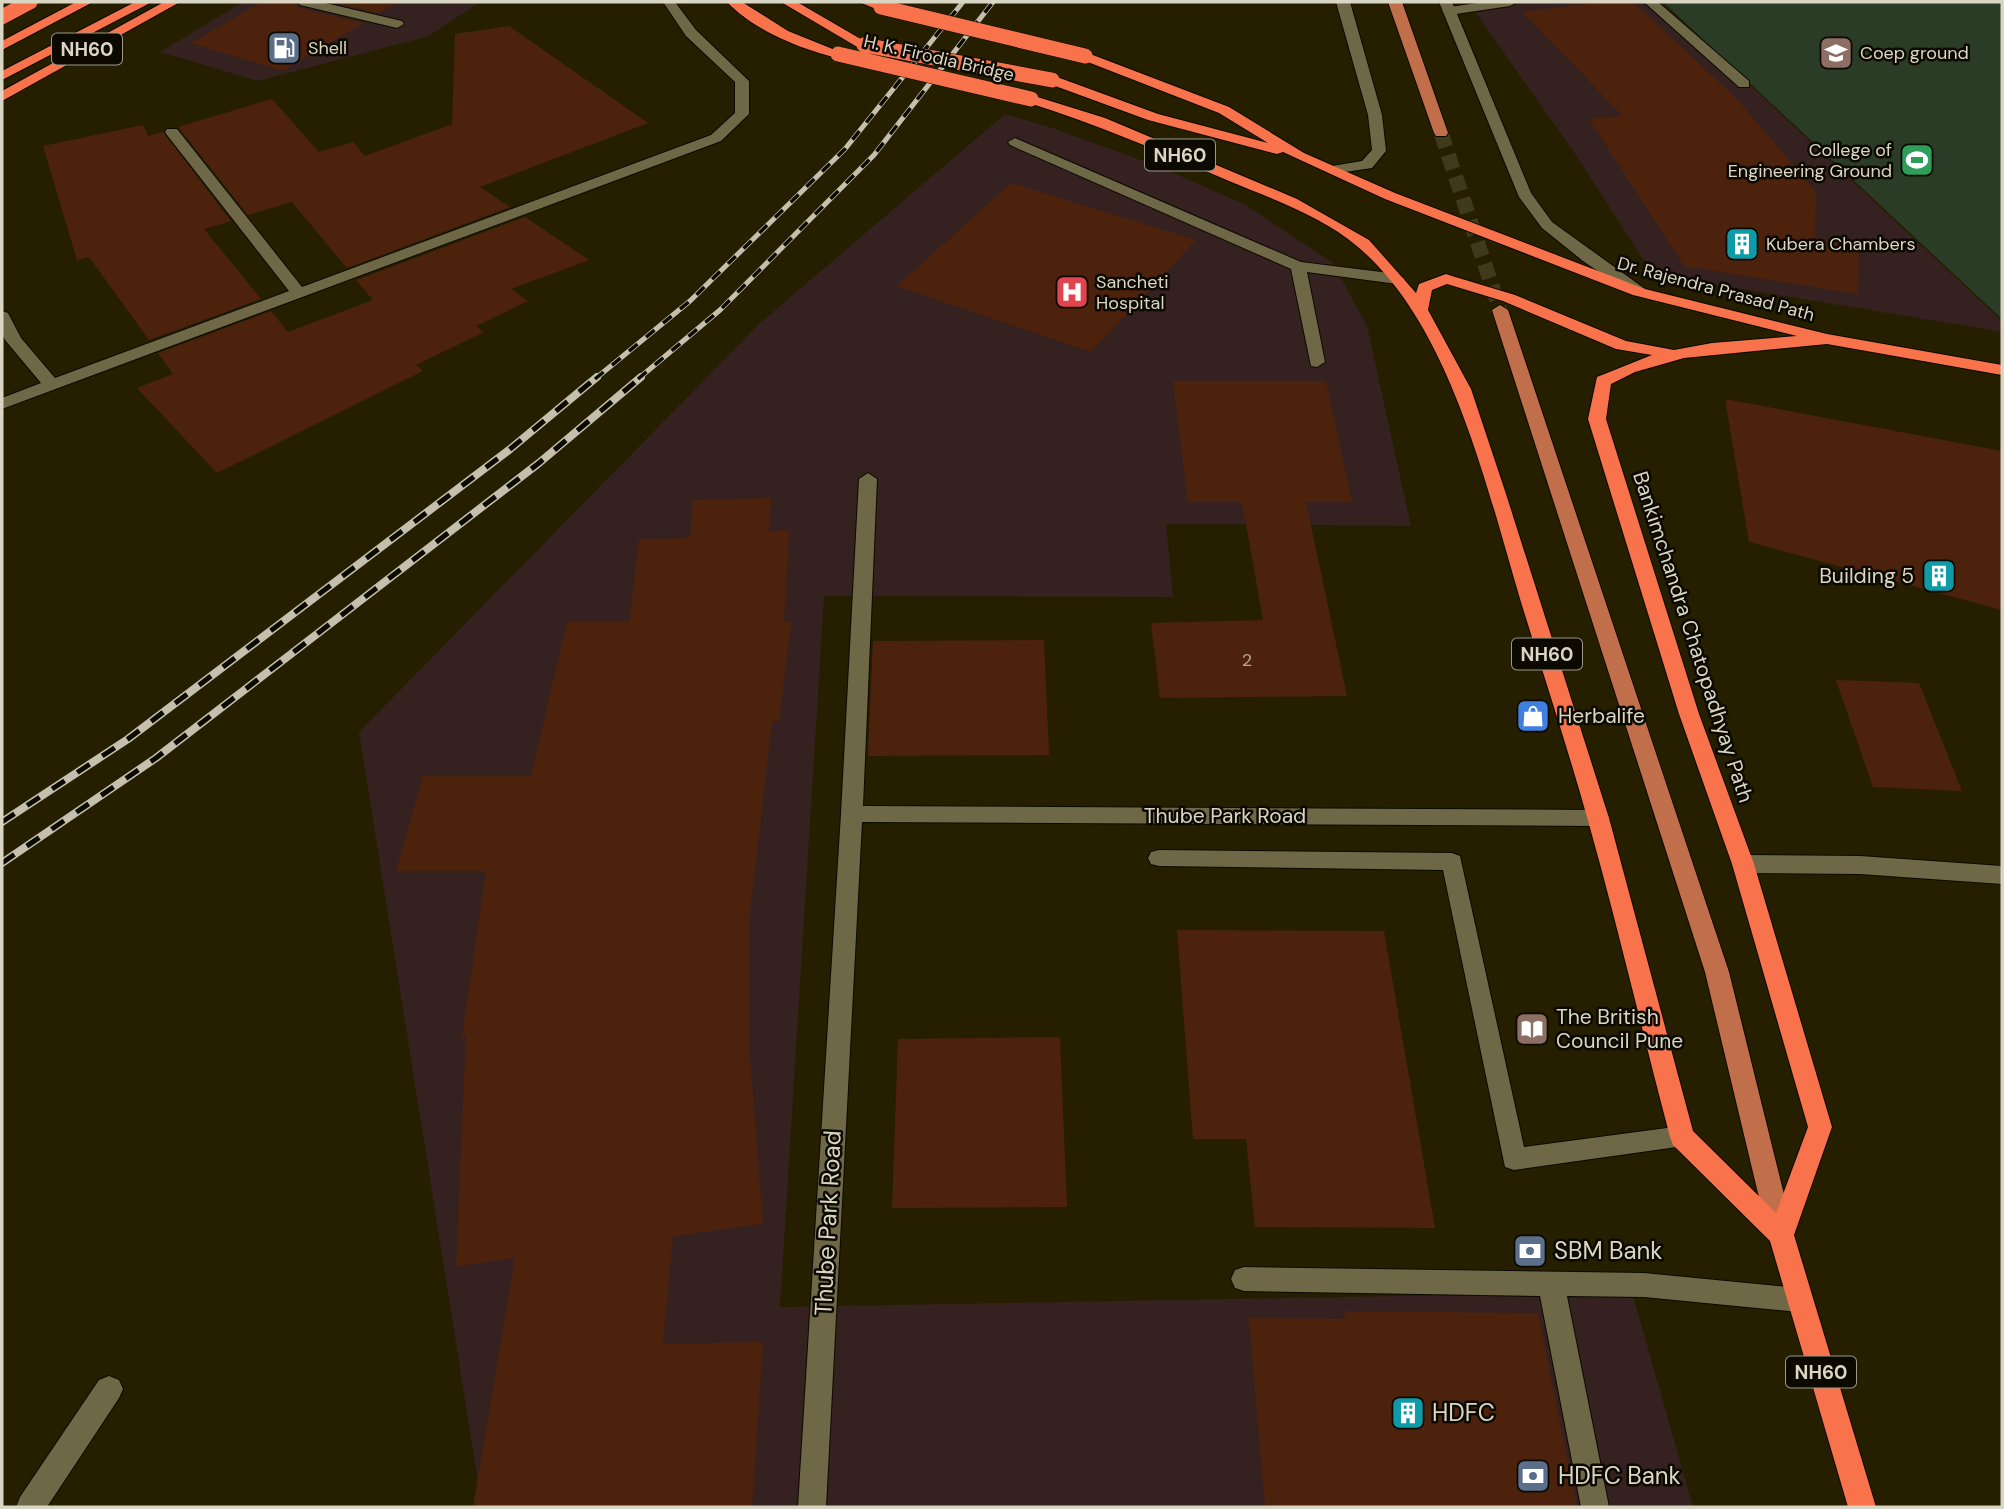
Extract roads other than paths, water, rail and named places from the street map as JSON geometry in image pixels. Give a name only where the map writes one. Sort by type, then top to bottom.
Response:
[{"type":"highway","points":[[2,17],[30,2]]},
{"type":"highway","points":[[2,46],[86,2]]},
{"type":"highway","points":[[2,76],[145,2]]},
{"type":"highway","name":"NH60","points":[[2,97],[173,2]]},
{"type":"highway","name":"H. K. Firodia Bridge","points":[[734,2],[783,36],[811,48],[1031,99],[1101,121],[1292,202],[1325,219],[1363,243],[1397,279]]},
{"type":"highway","name":"H. K. Firodia Bridge","points":[[788,2],[864,45],[1052,80],[1153,117],[1299,156]]},
{"type":"highway","points":[[866,2],[880,5]]},
{"type":"highway","name":"NH60","points":[[880,5],[1085,56],[1224,110],[1299,156],[1331,170]]},
{"type":"highway","name":"Dr. Rajendra Prasad Path","points":[[1331,170],[1390,196],[1639,292],[1827,339],[2002,370]]},
{"type":"highway","name":"NH60","points":[[1397,279],[1420,310],[1462,389],[1598,818],[1682,1138]]},
{"type":"highway","points":[[1420,310],[1424,288],[1446,279],[1509,298],[1622,345],[1671,354]]},
{"type":"highway","name":"Bankimchandra Chatopadhyay Path","points":[[1781,1235],[1820,1127],[1743,864],[1689,714],[1597,419],[1603,382],[1628,367],[1671,354],[1827,339]]},
{"type":"highway","points":[[1682,1138],[1781,1235]]},
{"type":"highway","name":"NH60","points":[[1781,1235],[1862,1507]]},
{"type":"main road","points":[[1395,2],[1441,133]]},
{"type":"main road","points":[[1500,310],[1717,972],[1781,1235]]},
{"type":"street","points":[[305,2],[397,24]]},
{"type":"street","points":[[2,404],[716,138],[742,114],[743,81],[691,33],[670,2]]},
{"type":"street","points":[[1331,170],[1367,164],[1380,151],[1375,115],[1343,2]]},
{"type":"street","points":[[1510,2],[1447,6],[1524,194],[1547,225],[1639,292]]},
{"type":"street","points":[[1650,2],[1744,84]]},
{"type":"street","points":[[173,132],[299,293]]},
{"type":"street","points":[[1015,142],[1298,266],[1397,279]]},
{"type":"street","points":[[1298,266],[1317,362]]},
{"type":"street","points":[[2,316],[13,340],[52,385]]},
{"type":"street","name":"Thube Park Road","points":[[812,1507],[852,814],[868,479]]},
{"type":"street","name":"Thube Park Road","points":[[852,814],[1598,818]]},
{"type":"street","points":[[1159,858],[1452,862],[1514,1159],[1682,1138]]},
{"type":"street","points":[[1743,864],[1860,865],[2002,875]]},
{"type":"street","points":[[1244,1279],[1644,1285],[1799,1300]]},
{"type":"street","points":[[1551,1284],[1595,1507]]},
{"type":"street","points":[[30,1507],[109,1389]]},
{"type":"tunnel","points":[[1441,133],[1500,310]]},
{"type":"railway","points":[[595,379],[690,301],[845,149],[963,2]]},
{"type":"railway","points":[[638,379],[720,310],[874,155],[993,2]]},
{"type":"railway","points":[[2,822],[128,739],[509,450],[597,377]]},
{"type":"railway","points":[[2,863],[156,758],[539,463],[641,377]]},
{"type":"place","name":"Shell","points":[[284,48]]},
{"type":"place","name":"Coep ground","points":[[1836,53]]},
{"type":"place","name":"College of Engineering Ground","points":[[1917,160]]},
{"type":"place","name":"Kubera Chambers","points":[[1742,244]]},
{"type":"place","name":"Sancheti Hospital","points":[[1072,292]]},
{"type":"place","name":"Building 5","points":[[1939,576]]},
{"type":"place","name":"Herbalife","points":[[1533,716]]},
{"type":"place","name":"The British Council Pune","points":[[1532,1029]]},
{"type":"place","name":"SBM Bank","points":[[1530,1251]]},
{"type":"place","name":"HDFC","points":[[1408,1413]]},
{"type":"place","name":"HDFC Bank","points":[[1533,1476]]}]
